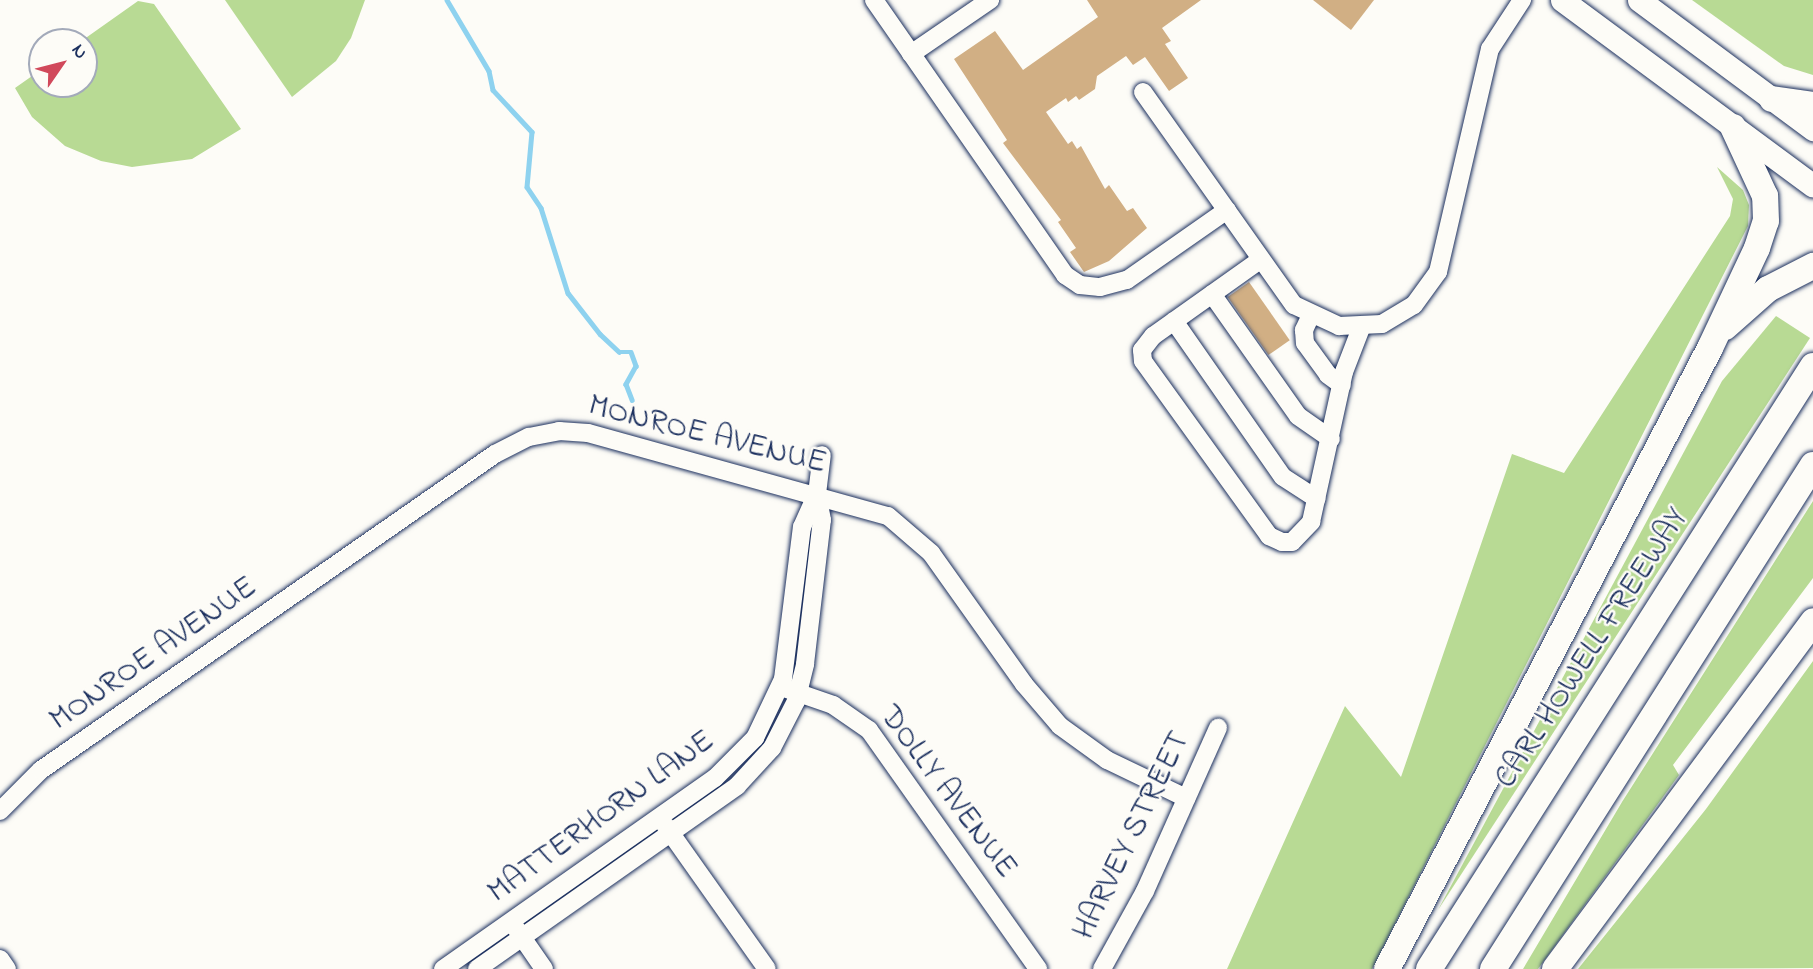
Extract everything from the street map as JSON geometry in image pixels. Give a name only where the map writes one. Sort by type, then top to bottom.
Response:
[{"type":"highway","points":[[1772,99],[1813,105]]},
{"type":"highway","points":[[1387,969],[1710,348],[1757,248],[1766,217],[1759,175],[1733,127]]},
{"type":"highway","points":[[1710,348],[1754,299],[1813,267]]},
{"type":"highway","name":"CARL HOWELL FREEWAY","points":[[1429,969],[1813,366]]},
{"type":"highway","points":[[1493,969],[1813,465]]},
{"type":"highway","points":[[1555,969],[1813,621]]},
{"type":"main road","points":[[1562,0],[1813,186]]},
{"type":"main road","points":[[1639,0],[1813,129]]},
{"type":"street","points":[[874,0],[1065,275],[1080,285],[1100,287],[1127,280],[1227,211]]},
{"type":"street","points":[[911,54],[990,0]]},
{"type":"street","points":[[1143,92],[1294,305],[1311,316],[1362,328],[1407,310],[1429,289],[1438,272],[1489,49],[1522,0]]},
{"type":"street","points":[[1260,260],[1146,342],[1143,361],[1269,536],[1292,542],[1311,522],[1342,385],[1362,328]]},
{"type":"street","points":[[1212,294],[1298,416],[1331,439]]},
{"type":"street","points":[[1311,316],[1304,330],[1305,343],[1328,375],[1342,385]]},
{"type":"street","points":[[1174,321],[1283,477],[1317,499]]},
{"type":"street","name":"MONROE AVENUE","points":[[0,811],[50,764],[517,441],[559,431],[588,433],[875,510],[912,532],[1029,692],[1060,726],[1107,760],[1186,798]]},
{"type":"street","name":"MATTERHORN LANE","points":[[477,969],[671,832],[757,766],[780,735],[798,693],[821,529],[817,494],[822,455]]},
{"type":"street","name":"MATTERHORN LANE","points":[[443,969],[659,817],[746,750],[764,725],[780,687],[802,527],[817,494]]},
{"type":"street","name":"DOLLY AVENUE","points":[[780,687],[845,711],[879,741],[1038,969]]},
{"type":"street","name":"HARVEY STREET","points":[[1102,969],[1145,891],[1218,728]]},
{"type":"street","points":[[659,817],[767,969]]},
{"type":"street","points":[[511,922],[544,969]]},
{"type":"street","points":[[0,959],[7,969]]},
{"type":"green space","points":[[225,0],[365,0],[351,38],[336,61],[292,97]]},
{"type":"green space","points":[[1692,0],[1813,0],[1813,75],[1784,66]]},
{"type":"green space","points":[[138,1],[154,4],[241,129],[192,159],[132,167],[101,161],[65,146],[32,117],[15,88],[28,79],[28,98],[98,98],[98,29]]},
{"type":"green space","points":[[1717,167],[1743,190],[1749,205],[1748,226],[1372,969],[1227,969],[1345,706],[1401,777],[1512,454],[1564,473],[1730,216],[1733,199]]},
{"type":"green space","points":[[1776,316],[1810,338],[1438,910],[1722,381]]},
{"type":"green space","points":[[1813,501],[1813,578],[1673,765],[1679,775],[1538,969],[1523,969],[1622,802]]},
{"type":"green space","points":[[1813,661],[1813,968],[1578,969],[1706,809]]},
{"type":"building","points":[[1087,0],[1201,0],[1162,28],[1171,41],[1165,44],[1188,78],[1169,91],[1145,57],[1133,65],[1126,56],[1097,76],[1095,89],[1079,100],[1076,96],[1068,102],[1066,98],[1046,112],[1068,144],[1072,141],[1077,149],[1081,146],[1105,189],[1109,185],[1127,211],[1133,208],[1147,228],[1109,261],[1084,272],[1070,252],[1076,248],[1058,222],[1061,220],[1003,143],[1007,140],[954,59],[995,31],[1023,70],[1098,17]]},
{"type":"building","points":[[1313,0],[1374,0],[1351,30]]},
{"type":"building","points":[[1249,282],[1290,340],[1268,355],[1228,297]]},
{"type":"waterway","points":[[447,0],[489,71],[493,90],[532,132],[527,187],[541,208],[568,293],[600,334],[619,352],[631,352],[636,366],[626,384],[632,400]]}]
